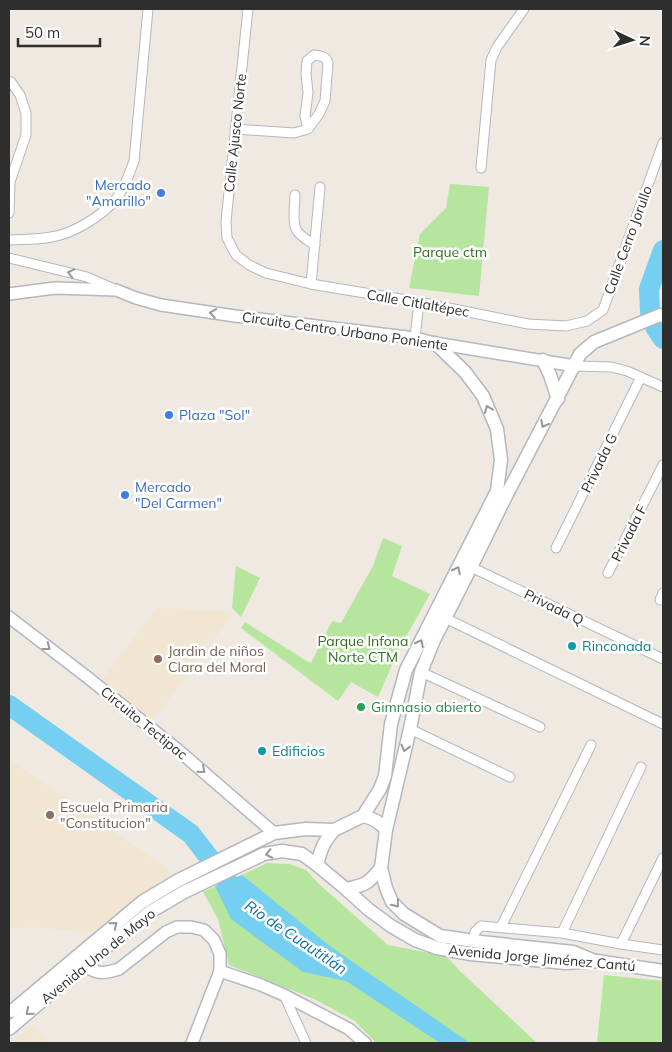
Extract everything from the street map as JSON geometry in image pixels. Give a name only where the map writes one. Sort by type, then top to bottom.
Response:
[{"type":"main road","points":[[595,961],[573,952],[440,936],[404,914],[392,902],[381,868],[386,830],[410,729],[421,672],[434,640],[506,496],[580,354],[594,342],[662,316]]},
{"type":"main road","points":[[317,865],[324,841],[334,830],[363,816],[380,789],[385,776],[391,724],[406,670],[497,490],[501,460],[497,429],[483,396],[465,372],[434,343]]},
{"type":"main road","points":[[543,360],[558,399]]},
{"type":"main road","points":[[363,816],[372,818],[386,830]]},
{"type":"main road","points":[[9,1010],[12,1011],[80,960],[142,902],[177,881],[274,833],[306,829],[334,830]]},
{"type":"main road","name":"Avenida Uno de Mayo","points":[[9,1028],[80,960],[150,912],[184,892],[264,854],[282,851],[302,854]]},
{"type":"main road","name":"Avenida Jorge Jiménez Cantú","points":[[302,854],[391,926],[415,940],[437,948],[471,954],[566,963],[595,961],[663,971]]},
{"type":"main road","points":[[346,889],[362,886],[372,879],[381,868]]},
{"type":"main road","points":[[177,881],[184,892]]},
{"type":"street","points":[[9,240],[51,237],[76,229],[99,214],[116,199],[126,182],[134,161],[148,9]]},
{"type":"street","name":"Calle Ajusco Norte","points":[[236,255],[227,238],[226,221],[248,9]]},
{"type":"street","points":[[481,168],[491,60],[497,47],[524,9]]},
{"type":"street","points":[[235,129],[294,133],[308,130],[325,101],[328,63],[327,59],[323,56],[314,55],[307,60],[308,93],[305,116],[308,130]]},
{"type":"street","points":[[9,81],[20,96],[26,113],[26,135],[9,182],[9,213]]},
{"type":"street","name":"Calle Cerro Jorullo","points":[[603,310],[663,142]]},
{"type":"street","points":[[311,284],[320,187]]},
{"type":"street","points":[[295,195],[295,229],[303,237],[316,245]]},
{"type":"street","name":"Calle Citlaltépec","points":[[236,255],[266,274],[528,324],[566,326],[587,321],[603,310]]},
{"type":"street","points":[[9,258],[87,277],[116,290]]},
{"type":"street","name":"Circuito Centro Urbano Poniente","points":[[9,294],[55,288],[116,290],[161,305],[415,338],[434,343],[575,366]]},
{"type":"street","points":[[415,338],[419,302]]},
{"type":"street","points":[[575,366],[611,367],[627,371],[663,387]]},
{"type":"street","name":"Privada G","points":[[556,548],[641,377]]},
{"type":"street","name":"Privada F","points":[[608,574],[663,465]]},
{"type":"street","name":"Privada Q","points":[[471,567],[663,659]]},
{"type":"street","name":"Circuito Tectipac","points":[[9,617],[178,750],[274,833]]},
{"type":"street","points":[[445,618],[663,724]]},
{"type":"street","points":[[421,672],[540,727]]},
{"type":"street","points":[[410,729],[510,777]]},
{"type":"street","points":[[500,927],[591,745]]},
{"type":"street","points":[[562,933],[641,767]]},
{"type":"street","points":[[621,944],[663,858]]},
{"type":"street","points":[[474,941],[475,932],[482,926],[562,933],[663,950]]},
{"type":"street","points":[[80,960],[94,972],[110,972],[119,969],[166,932],[177,928],[191,927],[204,930],[214,940],[220,954],[220,971],[192,1043]]},
{"type":"street","points":[[220,971],[262,985],[284,995],[349,1029],[365,1043]]},
{"type":"street","points":[[284,995],[306,1043]]},
{"type":"shaded area","name":"Jardin de niños Clara del Moral","points":[[157,608],[229,611],[232,615],[148,727],[95,689]]},
{"type":"shaded area","name":"Escuela Primaria \"Constitucion\"","points":[[9,759],[172,872],[90,933],[33,927],[9,929]]},
{"type":"shaded area","points":[[32,1026],[50,1043],[11,1043]]},
{"type":"green space","name":"Parque ctm","points":[[450,184],[489,187],[479,296],[409,288],[420,234],[446,208]]},
{"type":"green space","name":"Parque Infona Norte CTM","points":[[383,538],[402,546],[392,576],[430,594],[399,649],[378,697],[351,682],[338,701],[241,628],[245,622],[311,663],[332,621],[341,623],[373,566]]},
{"type":"green space","points":[[236,566],[260,578],[241,617],[232,608]]},
{"type":"green space","points":[[267,863],[289,864],[306,870],[320,885],[388,945],[446,956],[537,1043],[376,1043],[355,1021],[314,999],[229,965],[218,919],[203,892]]},
{"type":"green space","points":[[604,975],[663,981],[663,1043],[597,1043]]},
{"type":"water","points":[[242,875],[331,947],[470,1043],[440,1043],[346,981],[303,972],[231,919],[215,886]]},
{"type":"waterway","points":[[650,312],[649,289],[663,250]]},
{"type":"waterway","points":[[655,327],[663,339]]},
{"type":"waterway","name":"Rio de Cuautitlán","points":[[9,705],[191,834],[244,903]]},
{"type":"place","name":"Mercado \"Amarillo\"","points":[[161,193]]},
{"type":"place","name":"Plaza \"Sol\"","points":[[169,415]]},
{"type":"place","name":"Mercado \"Del Carmen\"","points":[[125,495]]},
{"type":"place","name":"Rinconada","points":[[572,646]]},
{"type":"place","name":"Jardin de niños Clara del Moral","points":[[158,659]]},
{"type":"place","name":"Gimnasio abierto","points":[[361,707]]},
{"type":"place","name":"Edificios","points":[[262,751]]},
{"type":"place","name":"Escuela Primaria \"Constitucion\"","points":[[50,815]]}]
